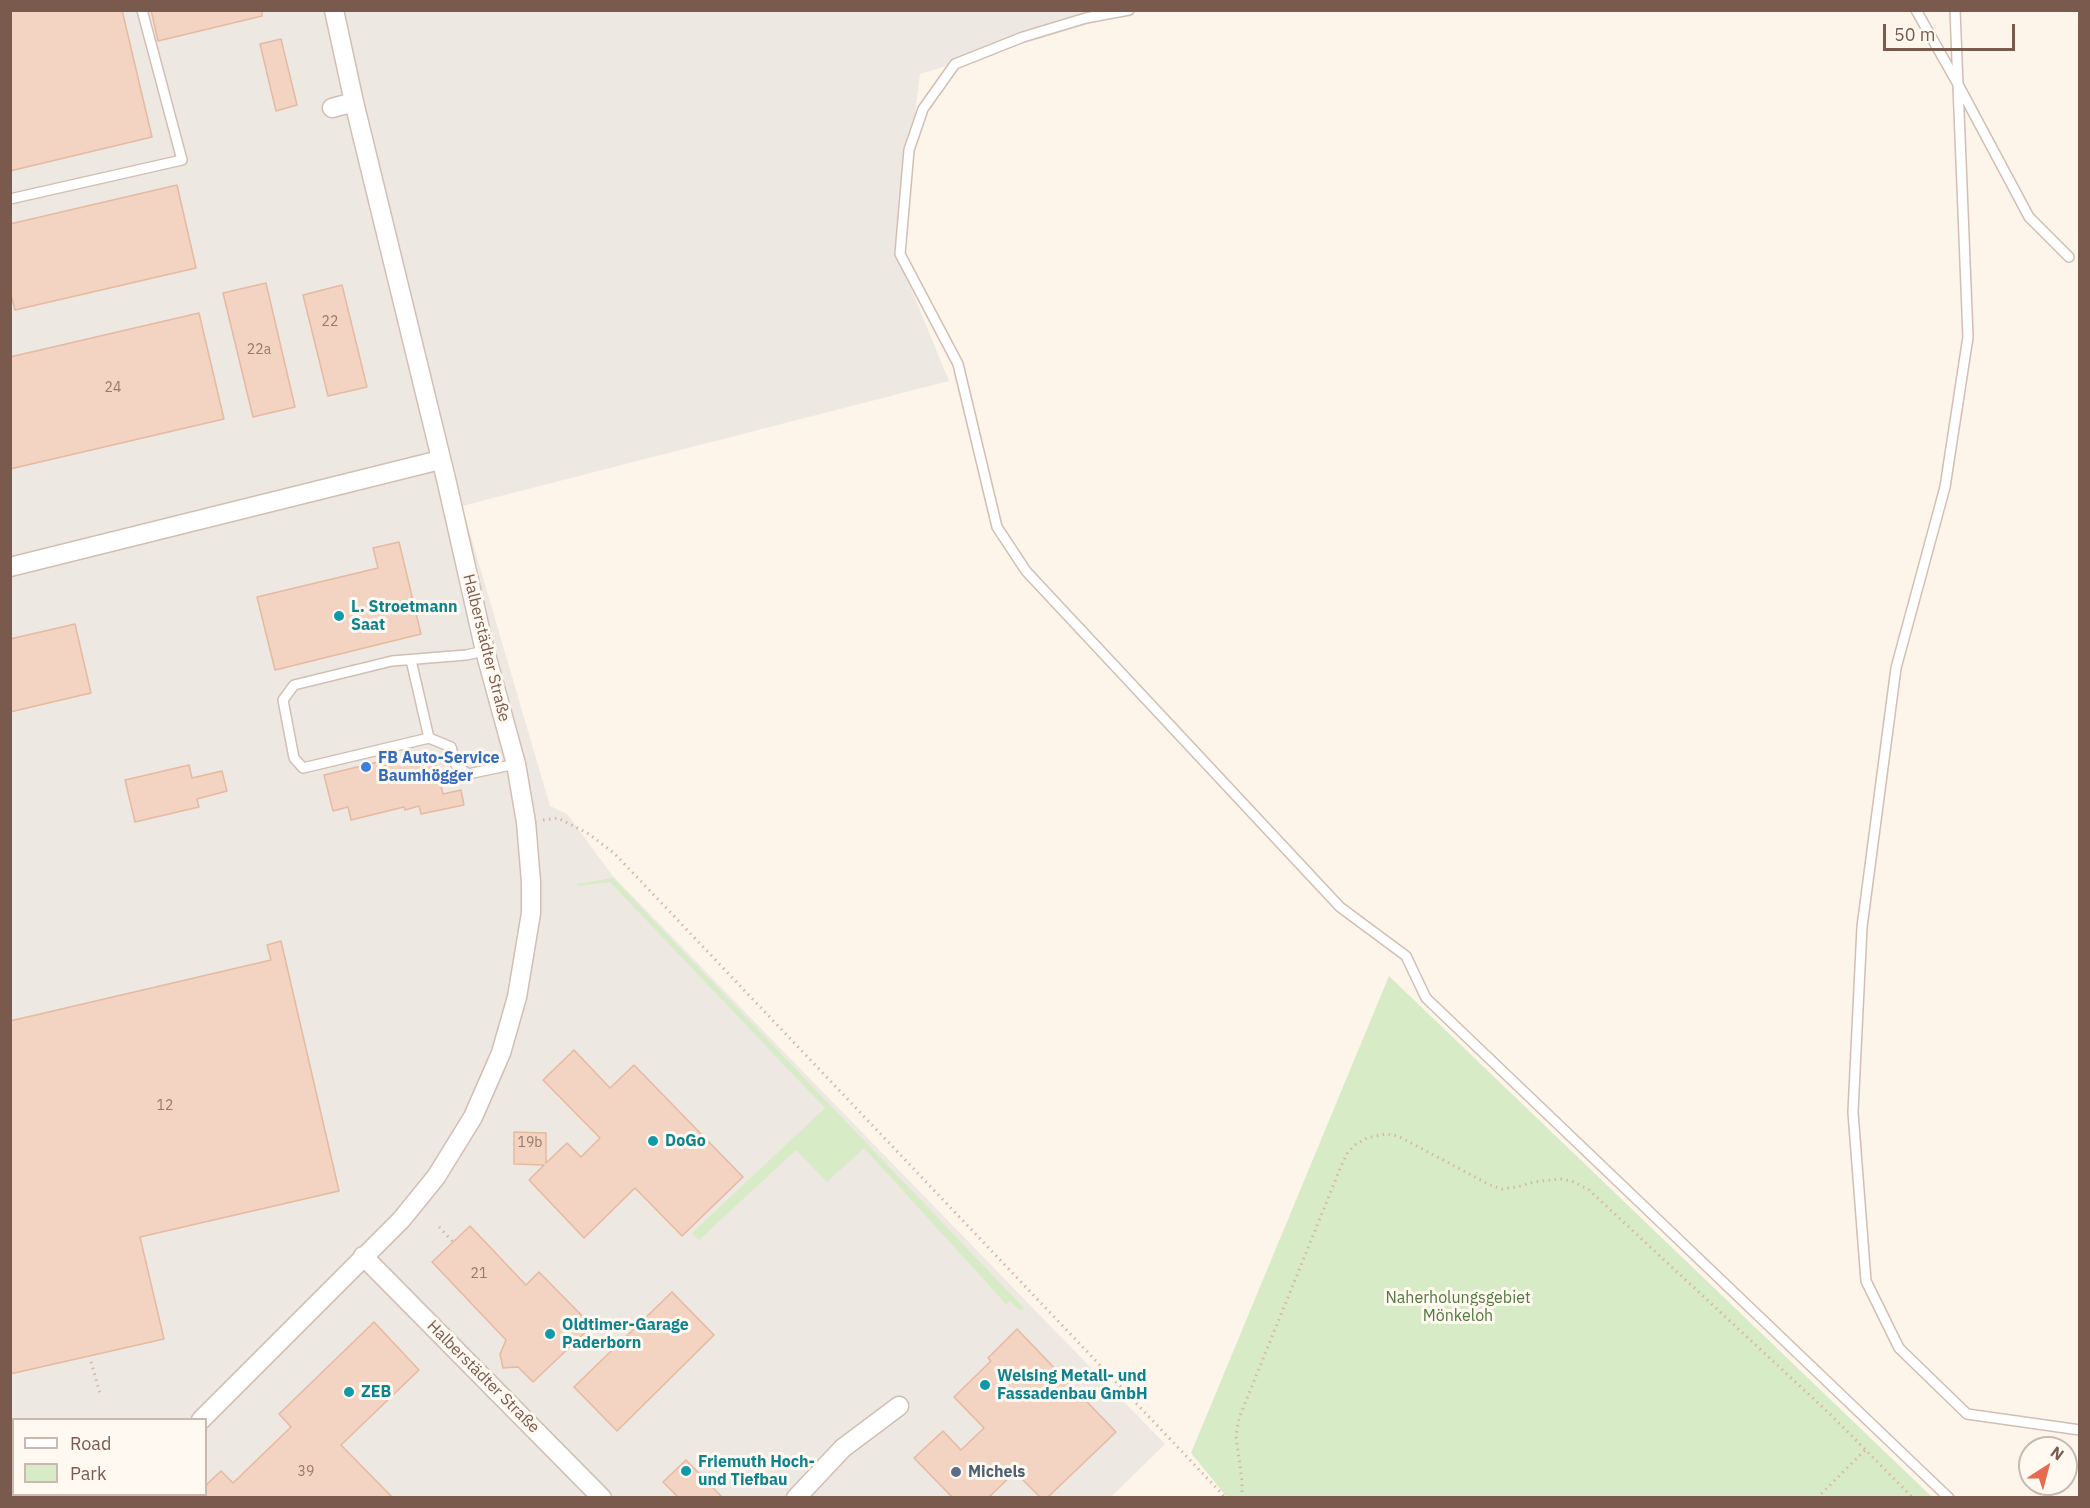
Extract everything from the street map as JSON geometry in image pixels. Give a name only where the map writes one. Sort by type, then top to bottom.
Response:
[{"type":"street","name":"Halberstädter Straße","points":[[202,1418],[401,1220],[436,1177],[474,1117],[501,1053],[517,997],[531,913],[526,822],[516,764],[486,651],[334,10]]},
{"type":"street","points":[[332,108],[354,102]]},
{"type":"street","points":[[10,567],[441,460]]},
{"type":"street","name":"Halberstädter Straße","points":[[363,1256],[603,1497]]},
{"type":"street","points":[[796,1497],[843,1448],[899,1406]]},
{"type":"lane","points":[[10,199],[182,160],[142,10]]},
{"type":"lane","points":[[1129,10],[1086,18],[1023,37],[955,64],[923,109],[909,150],[900,254],[958,364],[997,527],[1026,571],[1340,907],[1406,956],[1426,998],[1949,1497]]},
{"type":"lane","points":[[1916,10],[2029,217],[2069,257]]},
{"type":"lane","points":[[1955,10],[1968,337],[1945,487],[1896,668],[1862,927],[1853,1113],[1866,1281],[1899,1348],[1966,1414],[2079,1430]]},
{"type":"lane","points":[[486,651],[392,661],[294,685],[283,700],[294,758],[303,768],[429,738],[452,747],[456,765],[468,774],[516,764]]},
{"type":"lane","points":[[411,660],[429,738]]},
{"type":"path","points":[[526,822],[558,818],[589,834],[615,854],[1226,1497]]},
{"type":"path","points":[[1242,1497],[1236,1436],[1239,1418],[1342,1164],[1356,1144],[1367,1138],[1385,1134],[1398,1136],[1490,1185],[1502,1189],[1551,1179],[1572,1181],[1581,1185],[1831,1415],[1913,1497]]},
{"type":"path","points":[[439,1227],[453,1242]]},
{"type":"path","points":[[91,1362],[100,1393]]},
{"type":"path","points":[[1817,1497],[1865,1450]]},
{"type":"shaded area","points":[[10,11],[1133,11],[920,74],[897,254],[949,381],[462,506],[550,806],[567,814],[612,875],[1165,1444],[1111,1497],[11,1497]]},
{"type":"green space","points":[[613,878],[1024,1308],[1020,1311],[1010,1301],[1006,1304],[864,1148],[827,1182],[796,1150],[699,1240],[692,1233],[825,1108],[610,882],[578,886],[577,884]]},
{"type":"green space","name":"Naherholungsgebiet Mönkeloh","points":[[1389,976],[1932,1497],[1227,1497],[1191,1453]]},
{"type":"building","points":[[10,10],[122,10],[152,137],[10,171]]},
{"type":"building","points":[[151,10],[262,10],[262,16],[158,41]]},
{"type":"building","points":[[281,39],[297,105],[276,111],[260,44]]},
{"type":"building","points":[[177,185],[196,268],[15,310],[10,291],[10,224]]},
{"type":"building","points":[[266,283],[295,407],[253,417],[223,293]]},
{"type":"building","points":[[342,285],[367,387],[328,396],[303,295]]},
{"type":"building","points":[[199,313],[224,419],[10,469],[10,357]]},
{"type":"building","name":"L. Stroetmann Saat","points":[[399,542],[421,634],[275,670],[257,597],[378,568],[373,548]]},
{"type":"building","points":[[75,624],[91,693],[10,712],[10,639]]},
{"type":"building","points":[[434,754],[443,794],[461,790],[464,805],[421,814],[419,806],[405,810],[404,807],[351,820],[348,807],[333,811],[324,775],[382,761],[383,766]]},
{"type":"building","points":[[189,765],[192,778],[222,771],[227,791],[197,799],[199,807],[135,822],[125,780]]},
{"type":"building","points":[[281,941],[339,1191],[140,1237],[164,1339],[10,1374],[10,1021],[271,960],[267,945]]},
{"type":"building","name":"DoGo","points":[[574,1050],[610,1088],[634,1065],[743,1177],[682,1236],[635,1188],[584,1238],[529,1180],[544,1165],[514,1164],[514,1132],[546,1133],[546,1163],[567,1143],[581,1157],[600,1138],[543,1080]]},
{"type":"building","points":[[470,1226],[526,1285],[539,1272],[592,1326],[533,1382],[518,1367],[503,1368],[500,1354],[506,1340],[432,1262]]},
{"type":"building","points":[[672,1292],[714,1335],[617,1431],[574,1387]]},
{"type":"building","points":[[374,1322],[419,1370],[341,1445],[392,1497],[206,1497],[207,1484],[221,1471],[233,1483],[291,1427],[279,1414]]},
{"type":"building","points":[[1017,1329],[1116,1432],[1048,1497],[1040,1497],[1015,1472],[989,1497],[952,1497],[914,1458],[943,1431],[961,1450],[984,1428],[954,1397],[991,1361],[988,1358]]},
{"type":"building","name":"Friemuth Hoch- und Tiefbau","points":[[686,1460],[722,1497],[678,1497],[663,1482]]},
{"type":"place","name":"L. Stroetmann Saat","points":[[339,616]]},
{"type":"place","name":"FB Auto-Service Baumhögger","points":[[366,767]]},
{"type":"place","name":"DoGo","points":[[653,1141]]},
{"type":"place","name":"Oldtimer-Garage Paderborn","points":[[550,1334]]},
{"type":"place","name":"Welsing Metall- und Fassadenbau GmbH","points":[[985,1385]]},
{"type":"place","name":"ZEB","points":[[349,1392]]},
{"type":"place","name":"Friemuth Hoch- und Tiefbau","points":[[686,1471]]},
{"type":"place","name":"Michels","points":[[956,1472]]}]
